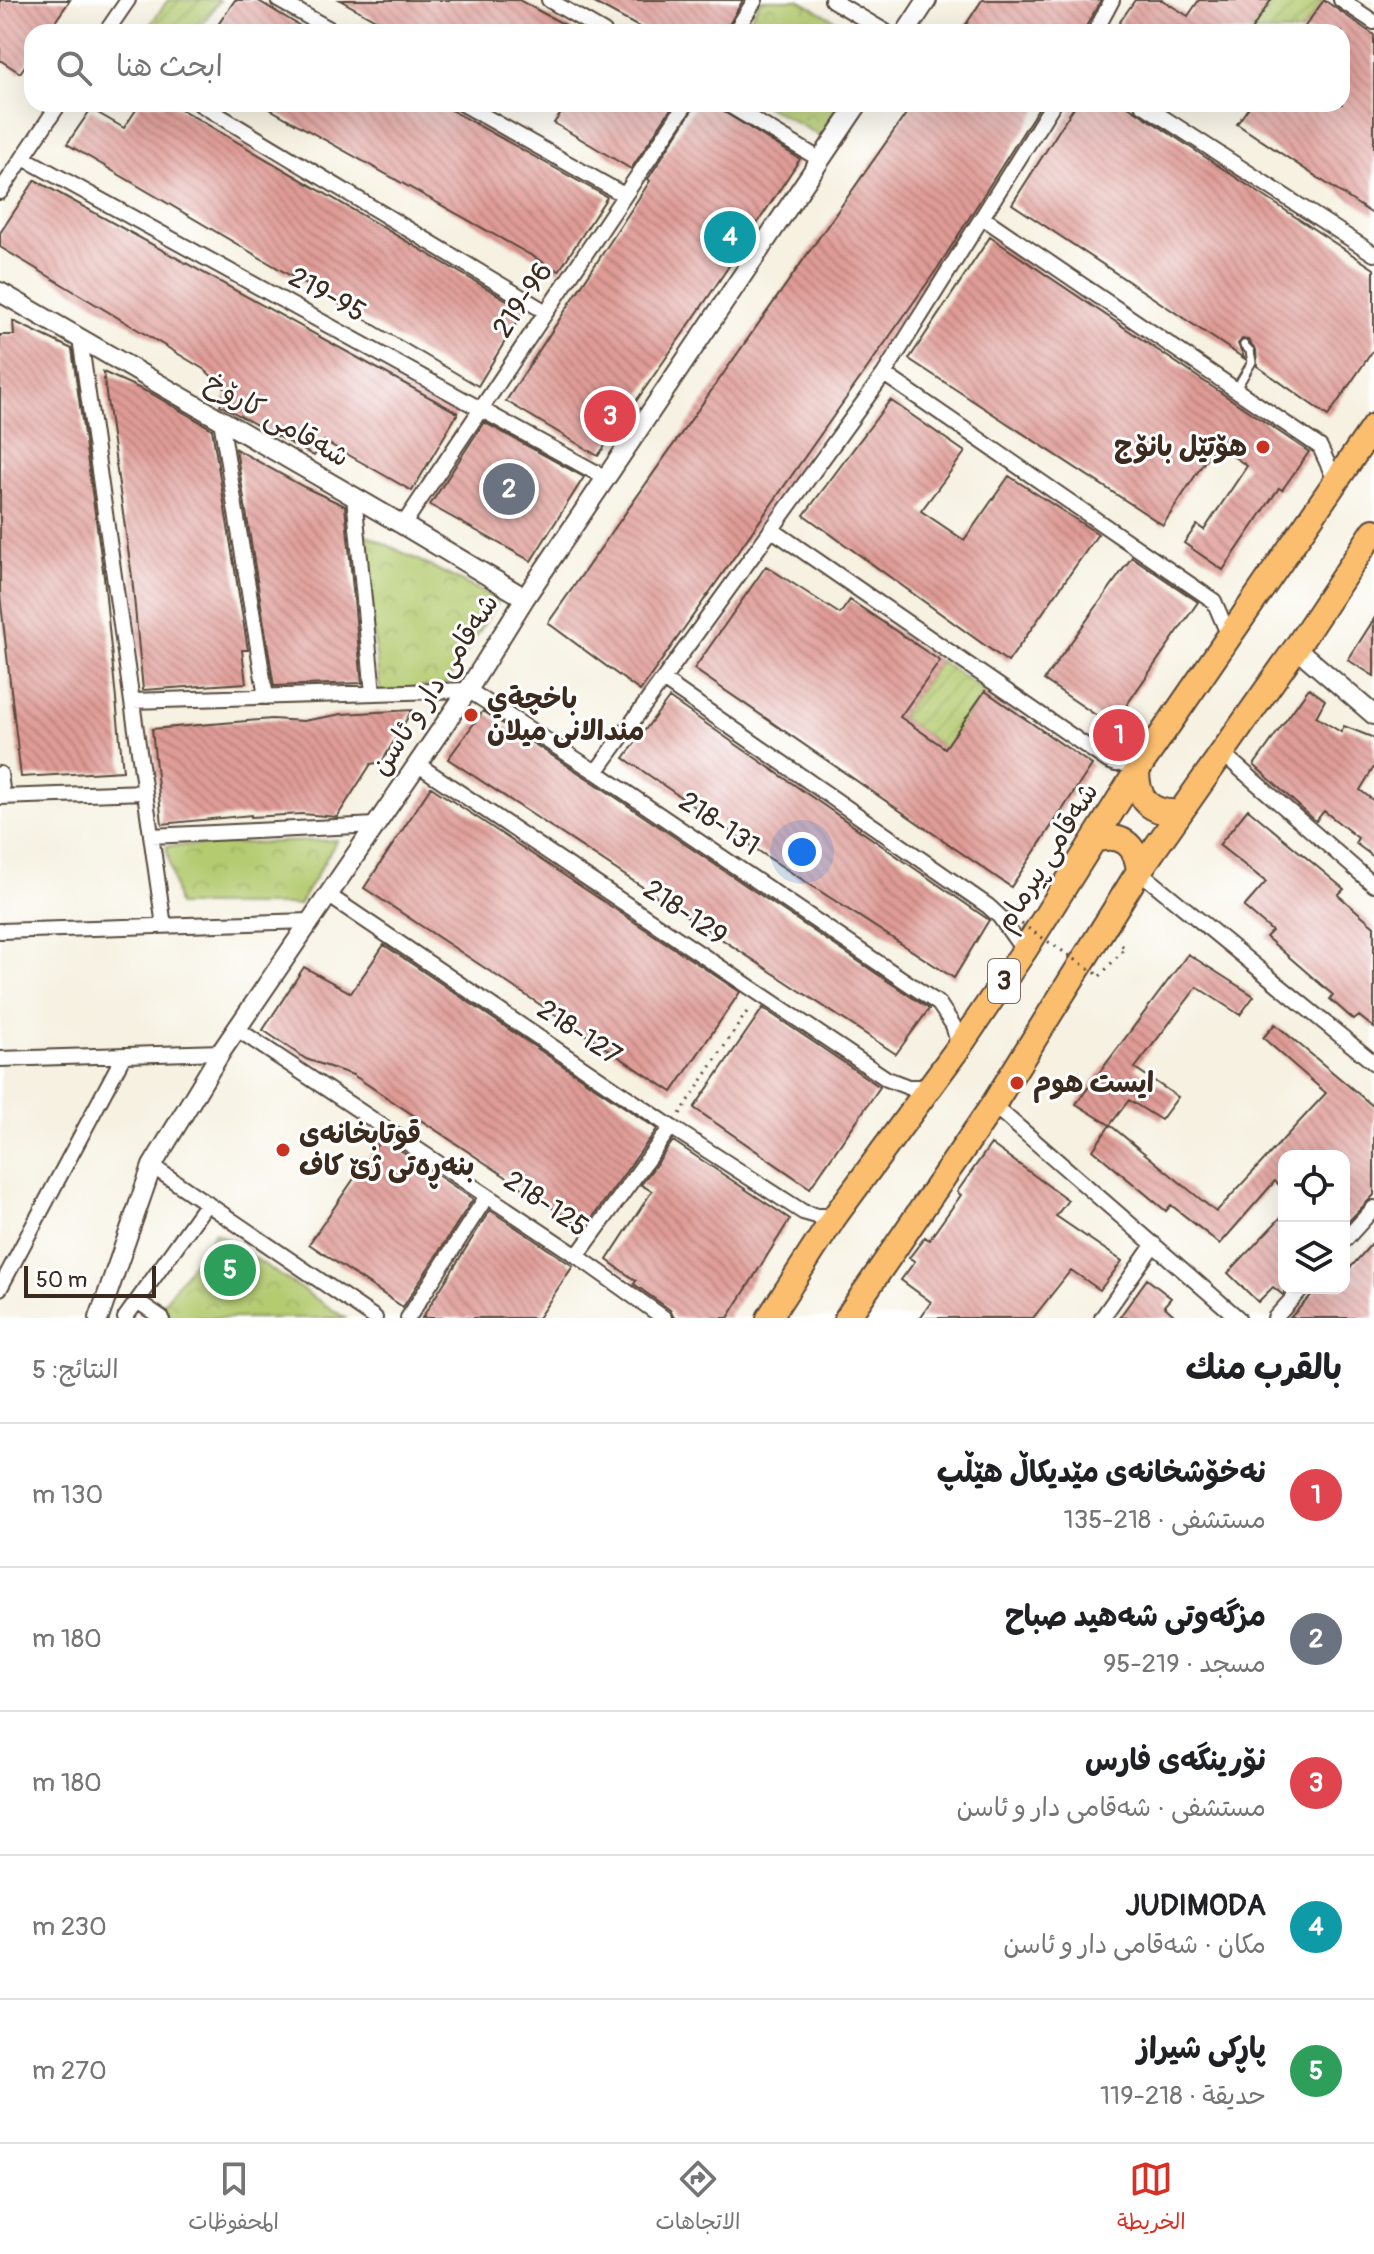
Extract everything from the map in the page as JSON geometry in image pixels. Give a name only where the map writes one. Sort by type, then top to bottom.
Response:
[{"type":"highway","name":"شەقامی پیرمام","points":[[769,1318],[835,1216],[959,1047],[1024,951],[1139,767],[1374,426]]},
{"type":"highway","name":"3","points":[[847,1318],[993,1105],[1139,871],[1374,531]]},
{"type":"highway","points":[[1139,767],[1137,785],[1142,798],[1153,808],[1166,813],[1180,812]]},
{"type":"highway","points":[[1094,840],[1107,837],[1120,839],[1131,846],[1138,858],[1139,871]]},
{"type":"street","points":[[112,24],[128,0]]},
{"type":"street","points":[[278,0],[321,24]]},
{"type":"street","points":[[549,0],[590,24]]},
{"type":"street","points":[[740,24],[755,0]]},
{"type":"street","points":[[832,0],[872,24]]},
{"type":"street","points":[[911,24],[927,0]]},
{"type":"street","points":[[1099,24],[1112,0]]},
{"type":"street","points":[[1341,0],[1374,22]]},
{"type":"street","points":[[0,192],[54,112]]},
{"type":"street","points":[[213,112],[546,312]]},
{"type":"street","points":[[477,112],[624,195]]},
{"type":"street","name":"219-96","points":[[403,525],[681,112]]},
{"type":"street","points":[[740,112],[821,160]]},
{"type":"street","name":"شەقامی دار و ئاسن","points":[[99,1318],[152,1166],[221,1052],[468,690],[525,598],[853,112]]},
{"type":"street","points":[[596,772],[884,374],[1048,112]]},
{"type":"street","points":[[1154,112],[1374,254]]},
{"type":"street","name":"219-95","points":[[24,158],[606,478]]},
{"type":"street","points":[[982,217],[1320,447],[1336,482]]},
{"type":"street","name":"شەقامی کارۆخ","points":[[0,292],[525,598]]},
{"type":"street","points":[[80,338],[164,926]]},
{"type":"street","points":[[884,374],[1214,601],[1229,636]]},
{"type":"street","points":[[221,420],[266,697]]},
{"type":"street","points":[[354,496],[373,693]]},
{"type":"street","points":[[771,529],[1108,761],[1139,767]]},
{"type":"street","points":[[1296,648],[1374,715]]},
{"type":"street","points":[[663,680],[988,906],[1024,951]]},
{"type":"street","points":[[132,701],[468,690]]},
{"type":"street","name":"218-131","points":[[468,690],[596,772],[939,1004],[953,1025],[959,1047]]},
{"type":"street","points":[[1222,753],[1374,885]]},
{"type":"street","name":"218-129","points":[[417,764],[887,1079],[908,1087],[931,1087]]},
{"type":"street","points":[[0,774],[1,797],[145,792]]},
{"type":"street","points":[[151,836],[376,825]]},
{"type":"street","points":[[1139,871],[1374,1063]]},
{"type":"street","name":"218-127","points":[[328,895],[671,1127],[803,1212],[835,1216]]},
{"type":"street","points":[[0,931],[310,921]]},
{"type":"street","name":"218-125","points":[[237,1029],[577,1256],[664,1318]]},
{"type":"street","points":[[0,1059],[221,1052]]},
{"type":"street","points":[[0,1288],[124,1055]]},
{"type":"street","points":[[993,1105],[1238,1318]]},
{"type":"street","points":[[577,1256],[671,1127]]},
{"type":"street","points":[[152,1166],[375,1318]]},
{"type":"street","points":[[408,1318],[487,1196]]},
{"type":"street","points":[[125,1318],[207,1203]]},
{"type":"street","points":[[1350,1234],[1374,1208]]},
{"type":"street","points":[[1102,1318],[1154,1244]]},
{"type":"street","points":[[1275,1318],[1297,1294]]},
{"type":"street","points":[[137,1301],[162,1318]]},
{"type":"lane","points":[[1236,389],[1252,362],[1250,351],[1244,345]]},
{"type":"path","points":[[1032,886],[1008,915],[1100,976],[1125,948]]},
{"type":"path","points":[[671,1127],[759,993]]},
{"type":"green space","points":[[168,0],[220,0],[203,24],[151,24]]},
{"type":"green space","points":[[761,0],[799,0],[842,24],[747,24]]},
{"type":"green space","points":[[1271,0],[1324,0],[1307,24],[1255,24]]},
{"type":"green space","points":[[777,112],[834,112],[820,136]]},
{"type":"green space","points":[[363,533],[499,600],[446,684],[380,693]]},
{"type":"green space","points":[[940,661],[985,691],[945,748],[900,717]]},
{"type":"green space","points":[[337,840],[299,905],[178,905],[166,846]]},
{"type":"green space","points":[[215,1232],[345,1318],[174,1318],[160,1308]]},
{"type":"building","points":[[0,0],[70,0],[54,24],[24,24],[24,67],[20,73],[0,60]]},
{"type":"building","points":[[235,0],[257,0],[297,24],[218,24]]},
{"type":"building","points":[[340,0],[519,0],[563,24],[383,24]]},
{"type":"building","points":[[589,0],[743,0],[730,24],[633,24]]},
{"type":"building","points":[[982,0],[1101,0],[1088,24],[966,24]]},
{"type":"building","points":[[1135,0],[1162,0],[1188,16],[1199,0],[1271,0],[1255,24],[1118,24]]},
{"type":"building","points":[[1324,0],[1374,35],[1374,215],[1237,124],[1245,112],[1350,112],[1350,24],[1307,24]]},
{"type":"building","points":[[89,112],[96,112],[124,128],[135,112],[186,112],[524,310],[478,386],[67,144]]},
{"type":"building","points":[[275,112],[454,112],[607,197],[559,271]]},
{"type":"building","points":[[562,112],[669,112],[631,169],[554,123]]},
{"type":"building","points":[[691,112],[724,112],[800,159],[598,456],[506,401],[650,181],[648,179]]},
{"type":"building","points":[[907,112],[1036,112],[937,269],[640,691],[548,623]]},
{"type":"building","points":[[1071,112],[1137,112],[1374,269],[1374,349],[1328,416],[1257,366],[1256,350],[1248,340],[1242,339],[1238,344],[1245,359],[1012,204]]},
{"type":"building","points":[[35,180],[458,413],[412,491],[324,441],[314,456],[220,405],[229,392],[205,370],[0,247],[0,233]]},
{"type":"building","points":[[990,237],[1309,452],[1282,490],[1279,488],[1223,570],[1184,543],[1197,525],[1204,530],[1247,466],[1216,444],[1163,525],[909,359]]},
{"type":"building","points":[[13,321],[72,349],[104,577],[123,771],[21,777],[0,595],[0,335],[14,335]]},
{"type":"building","points":[[103,372],[152,394],[212,429],[248,650],[242,650],[246,683],[143,690],[132,577]]},
{"type":"building","points":[[890,400],[965,452],[921,511],[964,540],[1009,476],[1098,534],[1008,662],[804,515]]},
{"type":"building","points":[[484,422],[584,477],[531,561],[430,505]]},
{"type":"building","points":[[236,449],[345,506],[362,683],[274,686]]},
{"type":"building","points":[[1132,557],[1198,602],[1112,726],[1044,680]]},
{"type":"building","points":[[766,566],[840,614],[850,600],[940,661],[900,717],[945,748],[985,691],[1092,765],[1011,887],[694,669]]},
{"type":"building","points":[[1374,619],[1374,676],[1348,660]]},
{"type":"building","points":[[1309,688],[1325,700],[1316,717],[1341,732],[1344,726],[1374,738],[1374,767],[1360,790],[1374,801],[1374,857],[1355,843],[1358,838],[1324,811],[1316,821],[1254,765]]},
{"type":"building","points":[[669,698],[989,920],[954,978],[769,858],[624,758]]},
{"type":"building","points":[[412,710],[382,762],[371,764],[337,817],[251,815],[162,824],[152,729],[272,719],[303,721],[342,714]]},
{"type":"building","points":[[483,711],[929,1009],[896,1054],[448,759]]},
{"type":"building","points":[[431,787],[740,992],[672,1092],[364,888]]},
{"type":"building","points":[[1248,809],[1344,889],[1338,895],[1374,926],[1374,1028],[1359,1016],[1354,1020],[1330,999],[1333,995],[1266,937],[1272,931],[1244,907],[1266,882],[1219,845]]},
{"type":"building","points":[[384,945],[657,1129],[584,1229],[353,1075],[306,1059],[263,1030],[304,967],[351,993]]},
{"type":"building","points":[[1188,954],[1254,996],[1240,1015],[1197,987],[1135,1068],[1178,1097],[1161,1120],[1129,1100],[1110,1125],[1076,1104]]},
{"type":"building","points":[[763,1008],[880,1087],[810,1188],[694,1108]]},
{"type":"building","points":[[1275,1024],[1374,1107],[1374,1195],[1350,1220],[1350,1150],[1278,1150],[1278,1184],[1275,1181],[1220,1244],[1171,1205],[1166,1211],[1093,1150],[1110,1125],[1216,1212],[1326,1093],[1263,1038]]},
{"type":"building","points":[[382,1138],[473,1199],[403,1307],[309,1244]]},
{"type":"building","points":[[673,1141],[790,1219],[728,1318],[674,1318],[670,1310],[607,1260],[652,1191],[641,1185]]},
{"type":"building","points":[[991,1144],[1068,1200],[1056,1216],[1122,1261],[1100,1290],[1071,1270],[1033,1318],[920,1318],[931,1302],[901,1280],[915,1261],[909,1258],[925,1237],[929,1240],[961,1195],[957,1192]]},
{"type":"building","points":[[490,1210],[573,1266],[538,1318],[422,1318]]},
{"type":"building","points":[[1278,1220],[1278,1291],[1273,1287],[1258,1302],[1228,1273]]},
{"type":"building","points":[[1374,1241],[1374,1318],[1290,1318],[1312,1294],[1350,1294],[1351,1267]]},
{"type":"building","points":[[1147,1279],[1171,1298],[1164,1306],[1177,1318],[1119,1318]]},
{"type":"place","name":"JUDIMODA","points":[[730,237]]},
{"type":"place","name":"نۆرینگەی فارس","points":[[610,416]]},
{"type":"place","name":"هۆتێل بانۆج","points":[[1263,447]]},
{"type":"place","name":"مزگه‌وتی شه‌هید صباح","points":[[509,489]]},
{"type":"place","name":"باخچةي مندالانى ميلان","points":[[471,715]]},
{"type":"place","name":"نەخۆشخانەی مێدیکاڵ هێڵپ","points":[[1119,735]]},
{"type":"place","name":"ايست هوم","points":[[1017,1083]]},
{"type":"place","name":"قوتابخانەی بنەڕەتی ژێ کاف","points":[[283,1150]]},
{"type":"place","name":"پاڕکی شیراز","points":[[230,1270]]}]
